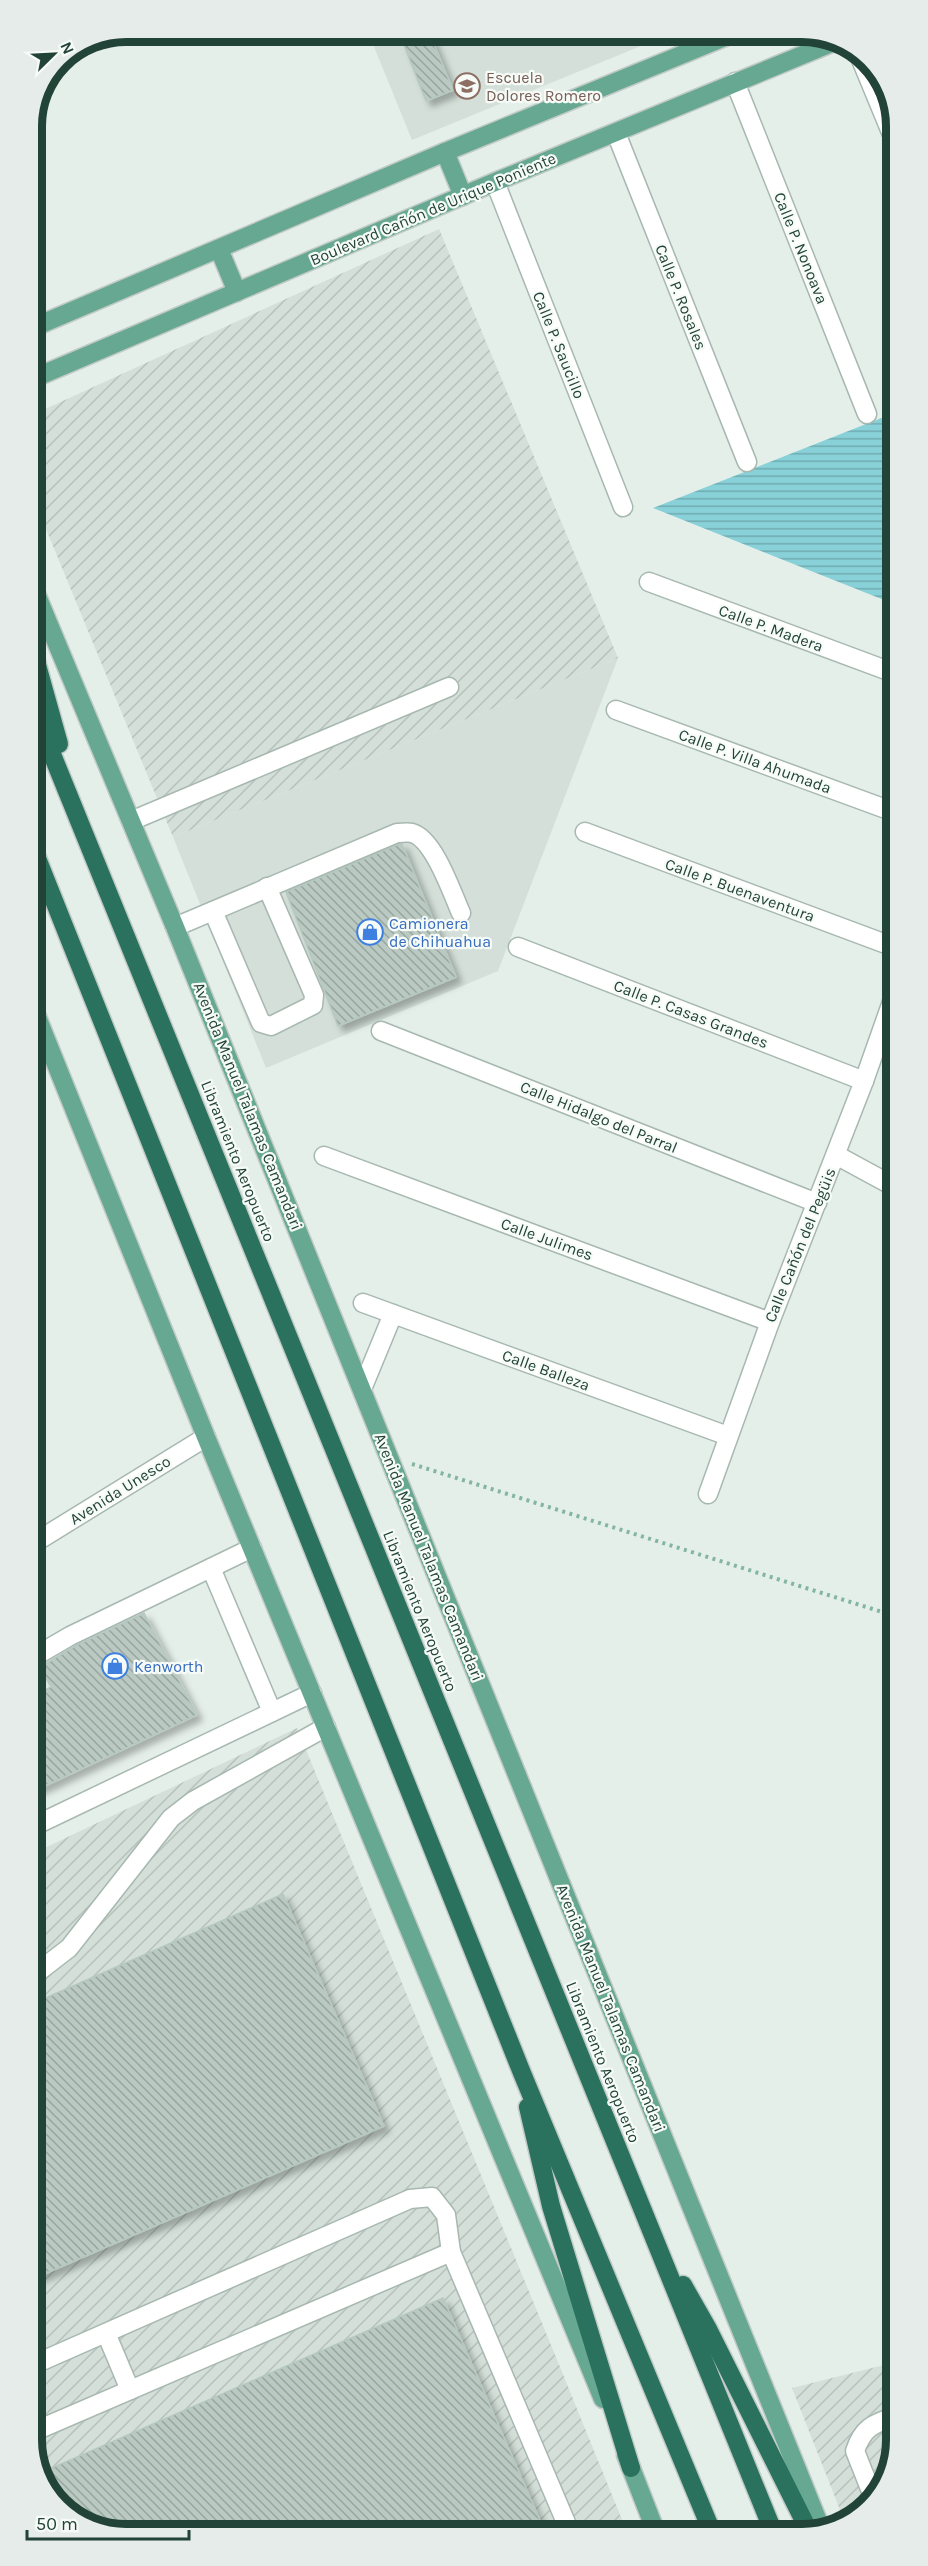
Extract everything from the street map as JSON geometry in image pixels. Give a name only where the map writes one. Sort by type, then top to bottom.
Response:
[{"type":"highway","points":[[42,683],[80,821]]},
{"type":"highway","name":"Libramiento Aeropuerto","points":[[42,729],[770,2524]]},
{"type":"highway","points":[[42,871],[522,2073],[709,2524]]},
{"type":"highway","points":[[522,2073],[534,2138],[551,2205],[631,2468]]},
{"type":"highway","points":[[645,2217],[708,2329],[805,2524]]},
{"type":"main road","points":[[42,324],[445,152],[713,42]]},
{"type":"main road","name":"Boulevard Cañón de Urique Poniente","points":[[42,375],[735,82],[816,44]]},
{"type":"main road","points":[[445,152],[463,196]]},
{"type":"main road","points":[[219,249],[237,292]]},
{"type":"main road","name":"Avenida Manuel Talamas Camandari","points":[[42,608],[175,927],[818,2522]]},
{"type":"main road","points":[[42,1029],[206,1437],[653,2524]]},
{"type":"street","points":[[866,73],[885,118]]},
{"type":"street","name":"Calle P. Nonoava","points":[[735,82],[867,414]]},
{"type":"street","name":"Calle P. Rosales","points":[[616,132],[747,462]]},
{"type":"street","name":"Calle P. Saucillo","points":[[495,182],[623,507]]},
{"type":"street","name":"Calle P. Madera","points":[[649,582],[886,670]]},
{"type":"street","points":[[131,821],[449,687]]},
{"type":"street","name":"Calle P. Villa Ahumada","points":[[616,710],[886,809]]},
{"type":"street","name":"Calle P. Buenaventura","points":[[585,832],[886,944]]},
{"type":"street","points":[[175,927],[386,836],[398,833],[412,833],[422,839],[434,854],[461,913]]},
{"type":"street","points":[[213,911],[261,1023],[271,1026],[291,1018],[313,1005],[314,995],[267,887]]},
{"type":"street","name":"Calle P. Casas Grandes","points":[[518,947],[864,1081]]},
{"type":"street","name":"Calle Cañón del Pegüis","points":[[708,1494],[770,1322],[836,1155],[886,1019]]},
{"type":"street","name":"Calle Hidalgo del Parral","points":[[381,1030],[817,1203]]},
{"type":"street","points":[[836,1155],[886,1183]]},
{"type":"street","name":"Calle Julimes","points":[[324,1156],[770,1322]]},
{"type":"street","name":"Calle Balleza","points":[[363,1303],[728,1436]]},
{"type":"street","points":[[362,1389],[393,1314]]},
{"type":"street","name":"Avenida Unesco","points":[[42,1538],[206,1437]]},
{"type":"street","points":[[42,1652],[70,1636],[252,1548]]},
{"type":"street","points":[[211,1568],[272,1712]]},
{"type":"street","points":[[42,1822],[312,1693]]},
{"type":"street","points":[[42,1969],[69,1948],[171,1818],[192,1801],[326,1727]]},
{"type":"street","points":[[42,2361],[410,2199],[432,2196],[446,2215],[451,2252],[567,2524]]},
{"type":"street","points":[[42,2428],[451,2252]]},
{"type":"street","points":[[106,2333],[130,2390]]},
{"type":"street","points":[[870,2489],[855,2451],[860,2435],[874,2424],[886,2420]]},
{"type":"path","points":[[388,1457],[886,1613]]},
{"type":"shaded area","name":"Escuela Dolores Romero","points":[[372,42],[651,42],[412,140]]},
{"type":"shaded area","points":[[439,229],[618,658],[173,837],[42,519],[42,410]]},
{"type":"shaded area","points":[[618,658],[498,971],[266,1068],[173,837]]},
{"type":"shaded area","points":[[297,1728],[624,2524],[121,2524],[94,2518],[75,2507],[67,2499],[51,2477],[45,2461],[42,2440],[42,1849]]},
{"type":"shaded area","points":[[886,2364],[886,2440],[882,2467],[869,2491],[842,2514],[792,2388]]},
{"type":"water","points":[[886,416],[886,601],[653,508]]},
{"type":"building","points":[[412,42],[433,42],[453,90],[426,101],[404,45]]},
{"type":"building","name":"Camionera de Chihuahua","points":[[402,844],[456,977],[338,1026],[286,892]]},
{"type":"building","points":[[144,1613],[197,1715],[42,1787],[42,1691],[51,1687],[42,1671],[42,1666],[75,1646]]},
{"type":"building","points":[[283,1894],[384,2126],[42,2275],[42,1999]]},
{"type":"building","points":[[443,2298],[542,2524],[121,2524],[94,2518],[75,2507],[56,2486],[48,2469]]},
{"type":"place","name":"Escuela Dolores Romero","points":[[467,86]]},
{"type":"place","name":"Camionera de Chihuahua","points":[[370,932]]},
{"type":"place","name":"Kenworth","points":[[115,1666]]}]
